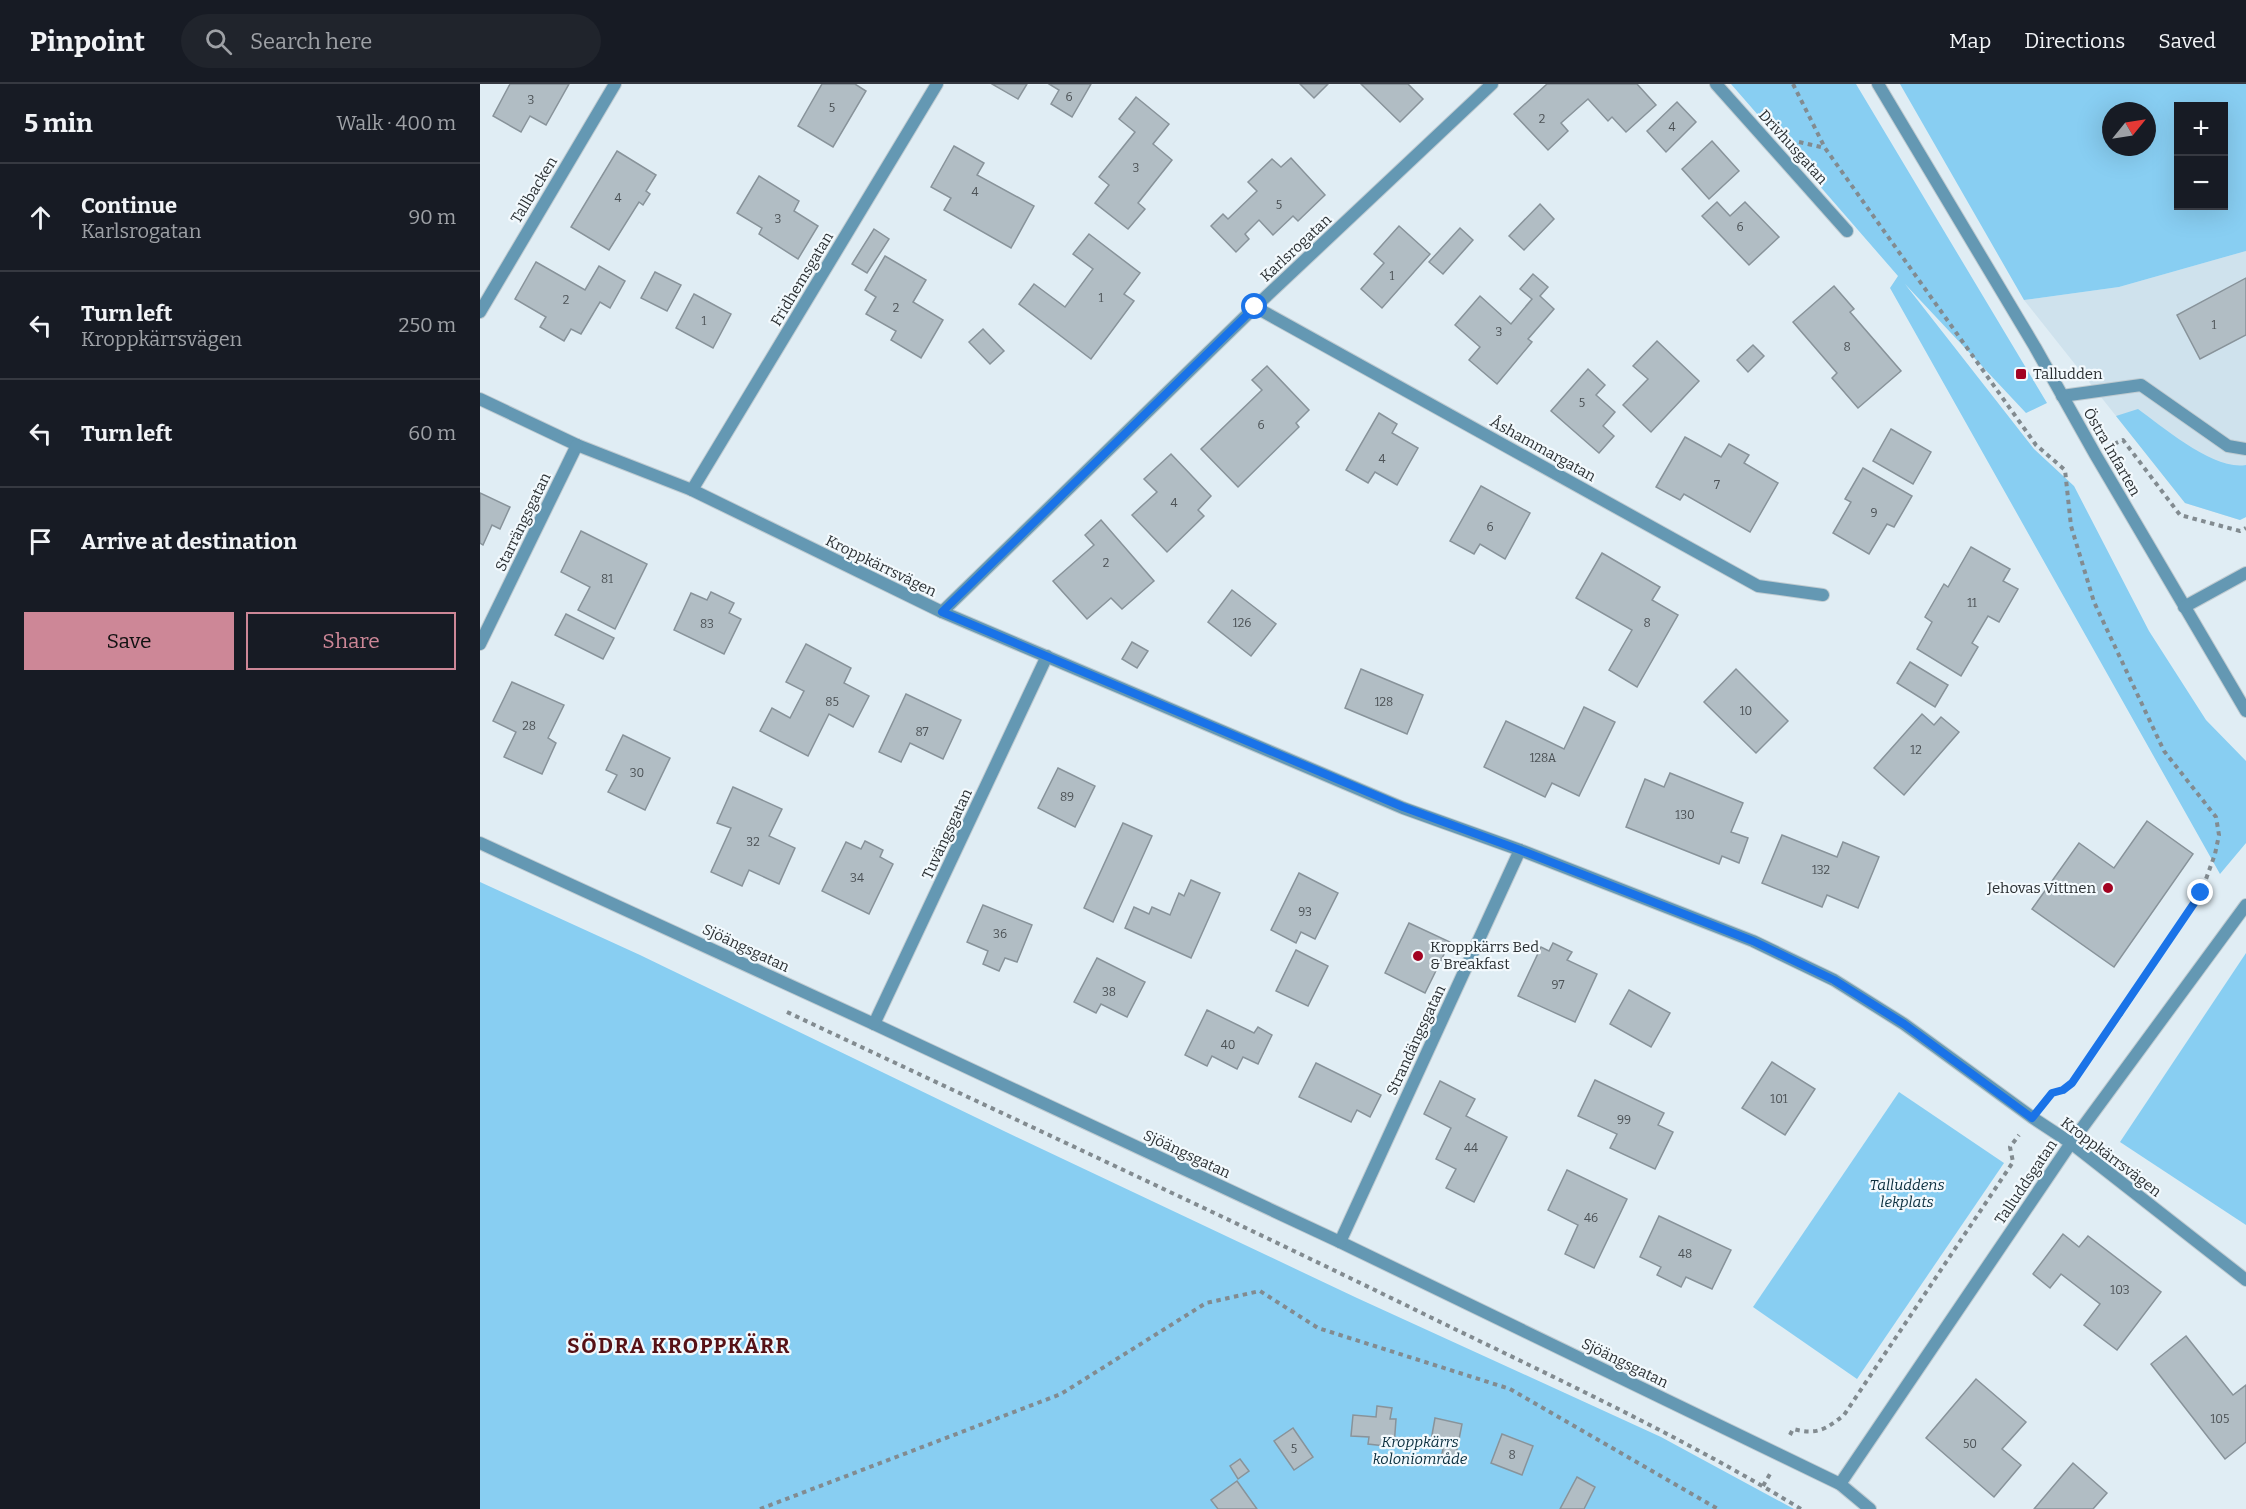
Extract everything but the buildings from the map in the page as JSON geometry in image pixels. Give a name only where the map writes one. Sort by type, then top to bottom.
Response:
[{"type":"street","name":"Tallbacken","points":[[480,312],[615,84]]},
{"type":"street","name":"Fridhemsgatan","points":[[692,490],[937,84]]},
{"type":"street","name":"Karlsrogatan","points":[[942,612],[1255,307],[1492,84]]},
{"type":"street","name":"Drivhusgatan","points":[[1716,84],[1847,231]]},
{"type":"street","name":"Östra Infarten","points":[[1878,84],[2246,711]]},
{"type":"street","name":"Åshammargatan","points":[[1255,307],[1758,586],[1823,595]]},
{"type":"street","points":[[2062,396],[2141,385],[2228,446],[2246,449]]},
{"type":"street","name":"Kroppkärrsvägen","points":[[480,399],[577,445],[692,490],[942,612],[1403,807],[1753,941],[1834,980],[1904,1024],[2032,1118],[2071,1143],[2246,1280]]},
{"type":"street","name":"Starrängsgatan","points":[[480,644],[577,445]]},
{"type":"street","points":[[2184,607],[2246,573]]},
{"type":"street","name":"Tuvängsgatan","points":[[874,1024],[1047,656]]},
{"type":"street","name":"Sjöängsgatan","points":[[480,843],[1340,1242],[1840,1484],[1870,1509]]},
{"type":"street","name":"Strandängsgatan","points":[[1340,1242],[1520,850]]},
{"type":"street","name":"Talluddsgatan","points":[[1840,1484],[2071,1143],[2246,905]]},
{"type":"path","points":[[1763,1486],[1793,1429],[1809,1433],[1828,1427],[1844,1415],[2013,1162],[2010,1147],[2052,1093],[2063,1090],[2072,1083],[2201,893],[2215,854],[2219,835],[2216,817],[2164,751],[2094,602],[2071,526],[2065,470],[2036,445],[1832,158],[1793,84]]},
{"type":"path","points":[[2123,440],[2180,515],[2240,531],[2246,528]]},
{"type":"path","points":[[781,1009],[1581,1390],[1763,1486],[1801,1509]]},
{"type":"path","points":[[760,1509],[1061,1394],[1206,1303],[1260,1291],[1318,1328],[1510,1389],[1718,1509]]},
{"type":"shaded area","points":[[2246,251],[2246,517],[2240,520],[2185,503],[2024,300],[2119,287]]},
{"type":"green space","points":[[1731,84],[1856,84],[2047,403],[2026,413],[1905,284],[2034,449],[2074,486],[2149,631],[2206,720],[2246,761],[2246,843],[2220,874],[1890,288],[1898,276]]},
{"type":"green space","points":[[1900,84],[2246,84],[2246,251],[2119,287],[2024,300]]},
{"type":"green space","points":[[2138,409],[2204,455],[2233,465],[2246,465],[2246,517],[2240,520],[2185,503],[2116,416]]},
{"type":"green space","name":"Kroppkärrs koloniområde","points":[[480,882],[640,955],[1357,1298],[1661,1437],[1794,1509],[480,1509]]},
{"type":"green space","points":[[2246,953],[2246,1225],[2120,1142]]},
{"type":"green space","name":"Talluddens lekplats","points":[[1899,1092],[2004,1163],[1857,1379],[1753,1307]]},
{"type":"place","name":"Talludden","points":[[2021,374]]},
{"type":"place","name":"Jehovas Vittnen","points":[[2108,888]]},
{"type":"place","name":"Kroppkärrs Bed & Breakfast","points":[[1418,956]]},
{"type":"district","name":"SÖDRA KROPPKÄRR","points":[[679,1346]]},
{"type":"route","points":[[1255,307],[942,612],[1403,807],[1753,941],[1834,980],[1904,1024],[2032,1118],[2052,1093],[2063,1090],[2072,1083],[2201,893]]}]
